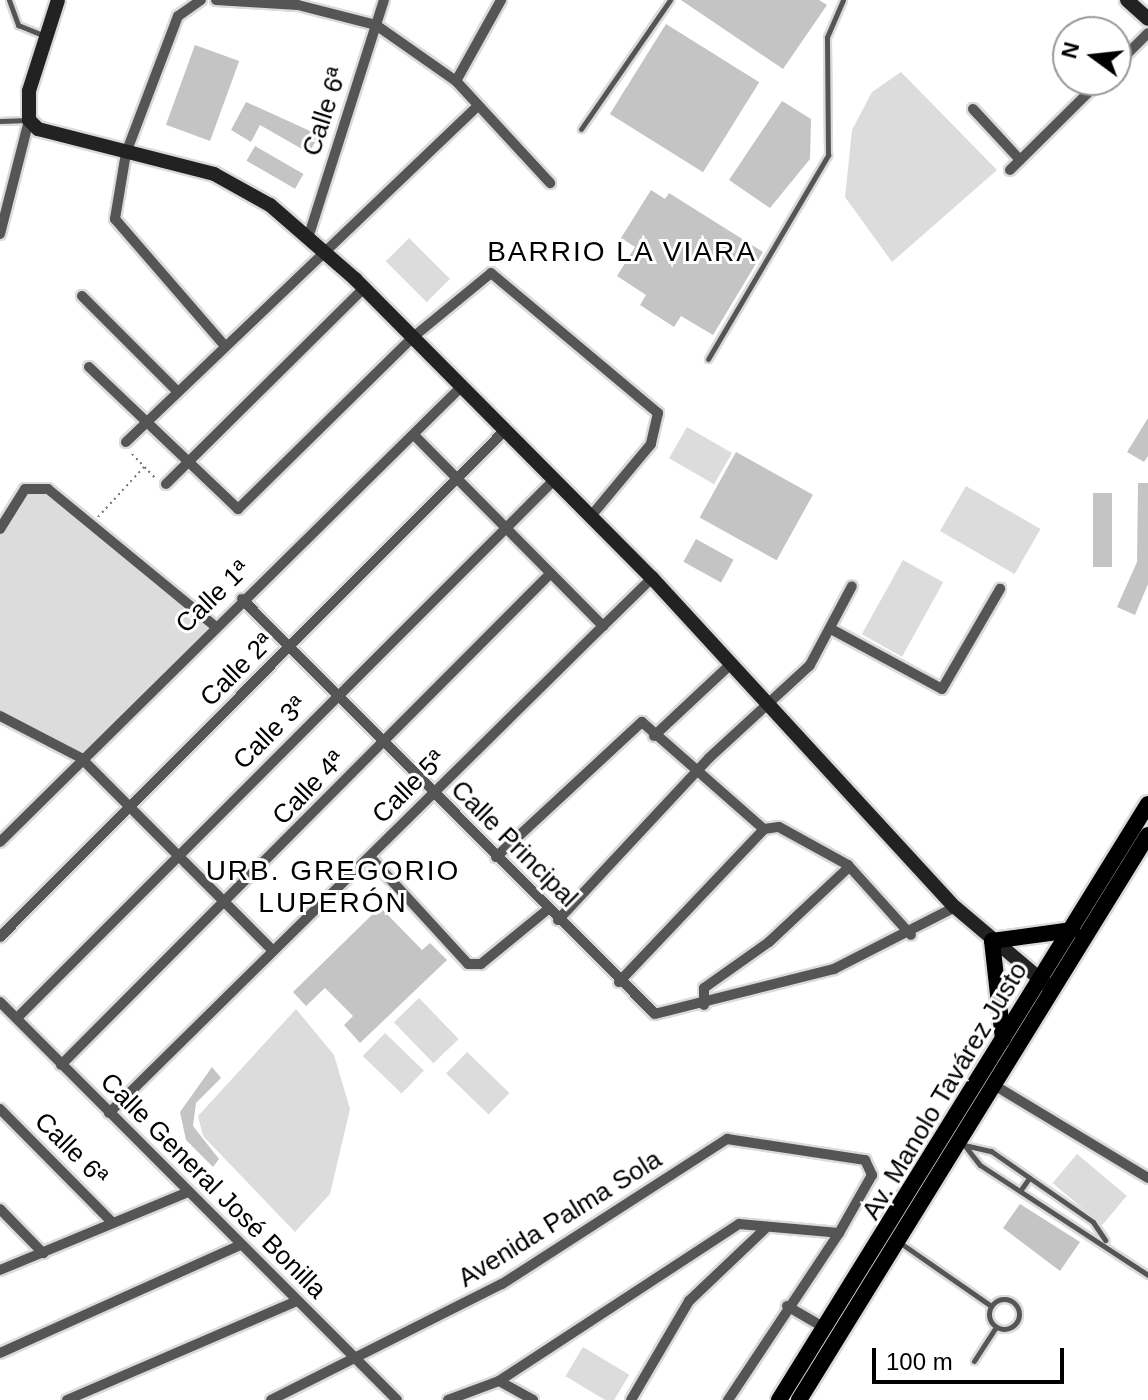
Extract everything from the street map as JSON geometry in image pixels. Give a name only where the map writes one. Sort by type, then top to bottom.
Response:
[{"type":"main road","name":"Av. Manolo Tavárez Justo","points":[[779,1400],[825,1328],[994,1085],[1072,930],[1148,804]]},
{"type":"main road","name":"Av. Manolo Tavárez Justo","points":[[799,1400],[898,1242],[955,1141],[1003,1041],[1148,835]]},
{"type":"main road","points":[[1003,1041],[992,941],[1072,930]]},
{"type":"street","points":[[0,234],[29,120],[29,91],[58,0]]},
{"type":"street","points":[[201,0],[178,16],[126,153],[116,225],[224,345]]},
{"type":"street","points":[[216,0],[298,5],[376,25],[456,81],[550,183]]},
{"type":"street","name":"Calle 6ª","points":[[308,238],[384,0]]},
{"type":"street","points":[[456,81],[501,0]]},
{"type":"street","points":[[1127,0],[1148,19]]},
{"type":"street","points":[[1132,49],[1148,33]]},
{"type":"street","points":[[1010,170],[1085,96]]},
{"type":"street","points":[[126,442],[224,345],[326,253],[478,106]]},
{"type":"street","points":[[973,109],[1020,160]]},
{"type":"street","points":[[29,120],[47,134],[214,174],[270,205],[364,288],[652,578],[955,907],[1046,984]]},
{"type":"street","points":[[89,367],[238,509],[412,338],[491,273],[658,413],[651,444],[591,516]]},
{"type":"street","points":[[166,484],[364,288]]},
{"type":"street","points":[[82,296],[177,391]]},
{"type":"street","name":"Calle 1ª","points":[[0,842],[242,599],[460,388]]},
{"type":"street","name":"Calle 2ª","points":[[0,937],[460,479],[504,431]]},
{"type":"street","points":[[414,435],[603,626]]},
{"type":"street","name":"Calle 3ª","points":[[17,1018],[554,480]]},
{"type":"street","points":[[0,529],[21,493],[35,487],[92,523],[215,626]]},
{"type":"street","name":"Calle 4ª","points":[[61,1065],[227,904],[551,573]]},
{"type":"street","name":"Calle 5ª","points":[[109,1113],[652,578]]},
{"type":"street","points":[[558,920],[765,704],[810,665],[852,586]]},
{"type":"street","points":[[831,629],[942,689],[1000,589]]},
{"type":"street","name":"Calle Principal","points":[[242,599],[547,910],[655,1014],[704,1005]]},
{"type":"street","points":[[654,736],[730,665]]},
{"type":"street","points":[[0,716],[81,758],[273,951]]},
{"type":"street","points":[[496,857],[642,722],[697,777],[764,829]]},
{"type":"street","points":[[619,982],[764,829],[779,827],[848,868],[911,935]]},
{"type":"street","points":[[370,857],[468,964],[481,964],[547,910]]},
{"type":"street","points":[[848,868],[769,942],[704,988],[704,1005],[834,969],[911,935],[955,907]]},
{"type":"street","name":"Calle General José Bonilla","points":[[0,1002],[397,1400]]},
{"type":"street","points":[[994,1085],[1148,1178]]},
{"type":"street","name":"Calle 6ª","points":[[0,1109],[111,1221]]},
{"type":"street","name":"Avenida Palma Sola","points":[[271,1400],[359,1362],[502,1284],[727,1139],[865,1160],[872,1175],[839,1233]]},
{"type":"street","points":[[0,1270],[111,1221],[188,1192]]},
{"type":"street","points":[[0,1209],[43,1253]]},
{"type":"street","points":[[448,1400],[499,1381],[739,1224],[839,1233]]},
{"type":"street","points":[[631,1400],[689,1301],[767,1227]]},
{"type":"street","points":[[728,1400],[787,1306],[839,1233]]},
{"type":"street","points":[[0,1353],[240,1245]]},
{"type":"street","points":[[67,1400],[297,1301]]},
{"type":"street","points":[[787,1306],[825,1328]]},
{"type":"street","points":[[499,1381],[533,1400]]},
{"type":"street","points":[[466,1400],[473,1390]]},
{"type":"lane","points":[[9,0],[18,25],[46,36]]},
{"type":"lane","points":[[581,129],[670,0]]},
{"type":"lane","points":[[708,359],[828,155],[827,37],[843,0]]},
{"type":"lane","points":[[0,121],[29,120]]},
{"type":"lane","points":[[955,1141],[991,1151],[1093,1222],[1105,1241]]},
{"type":"lane","points":[[955,1141],[1020,1191],[1105,1241],[1148,1275]]},
{"type":"lane","points":[[1020,1191],[1029,1178]]},
{"type":"lane","points":[[898,1242],[991,1306],[996,1327],[974,1361]]},
{"type":"lane","points":[[991,1306],[1007,1299],[1020,1311],[1013,1327],[996,1327]]},
{"type":"path","points":[[126,442],[144,467],[166,484]]},
{"type":"path","points":[[92,523],[144,467]]},
{"type":"shaded area","points":[[901,72],[997,170],[892,262],[845,197],[852,130],[872,92]]},
{"type":"shaded area","points":[[409,238],[450,279],[427,302],[386,261]]},
{"type":"shaded area","points":[[687,427],[732,453],[714,484],[669,458]]},
{"type":"shaded area","points":[[966,486],[1040,529],[1014,574],[940,531]]},
{"type":"shaded area","points":[[41,487],[215,626],[81,758],[0,716],[0,529],[17,497]]},
{"type":"shaded area","points":[[903,560],[943,582],[902,657],[862,634]]},
{"type":"shaded area","points":[[419,998],[459,1039],[433,1063],[394,1022]]},
{"type":"shaded area","points":[[296,1009],[334,1055],[350,1109],[330,1194],[295,1232],[203,1136],[198,1116]]},
{"type":"shaded area","points":[[385,1033],[424,1071],[402,1094],[363,1056]]},
{"type":"shaded area","points":[[467,1052],[509,1093],[489,1115],[446,1074]]},
{"type":"shaded area","points":[[1077,1154],[1127,1196],[1102,1225],[1053,1183]]},
{"type":"shaded area","points":[[583,1347],[629,1375],[614,1400],[605,1400],[565,1376]]},
{"type":"building","points":[[681,0],[819,0],[827,5],[783,69]]},
{"type":"building","points":[[666,24],[759,82],[703,172],[610,114]]},
{"type":"building","points":[[195,45],[239,61],[210,141],[166,125]]},
{"type":"building","points":[[782,101],[811,119],[810,159],[770,208],[729,180]]},
{"type":"building","points":[[246,102],[319,135],[309,153],[260,125],[251,142],[231,130]]},
{"type":"building","points":[[255,146],[303,174],[295,189],[246,161]]},
{"type":"building","points":[[651,190],[665,199],[669,193],[763,252],[713,335],[681,316],[674,327],[640,305],[646,295],[617,276],[635,247],[621,238]]},
{"type":"building","points":[[1148,418],[1148,456],[1144,462],[1127,452]]},
{"type":"building","points":[[736,452],[813,495],[777,560],[700,518]]},
{"type":"building","points":[[1138,483],[1148,483],[1148,584],[1135,615],[1117,607],[1137,562]]},
{"type":"building","points":[[1093,493],[1112,493],[1112,567],[1093,567]]},
{"type":"building","points":[[696,539],[734,560],[721,583],[683,562]]},
{"type":"building","points":[[380,907],[422,950],[430,943],[447,960],[360,1043],[344,1025],[353,1016],[325,988],[306,1006],[293,992]]},
{"type":"building","points":[[212,1067],[221,1078],[196,1103],[193,1126],[219,1159],[213,1167],[186,1140],[180,1112]]},
{"type":"building","points":[[1020,1204],[1080,1242],[1060,1271],[1003,1228]]},
{"type":"district","name":"BARRIO LA VIARA","points":[[622,252]]},
{"type":"district","name":"URB. GREGORIO LUPERÓN","points":[[333,887]]}]
